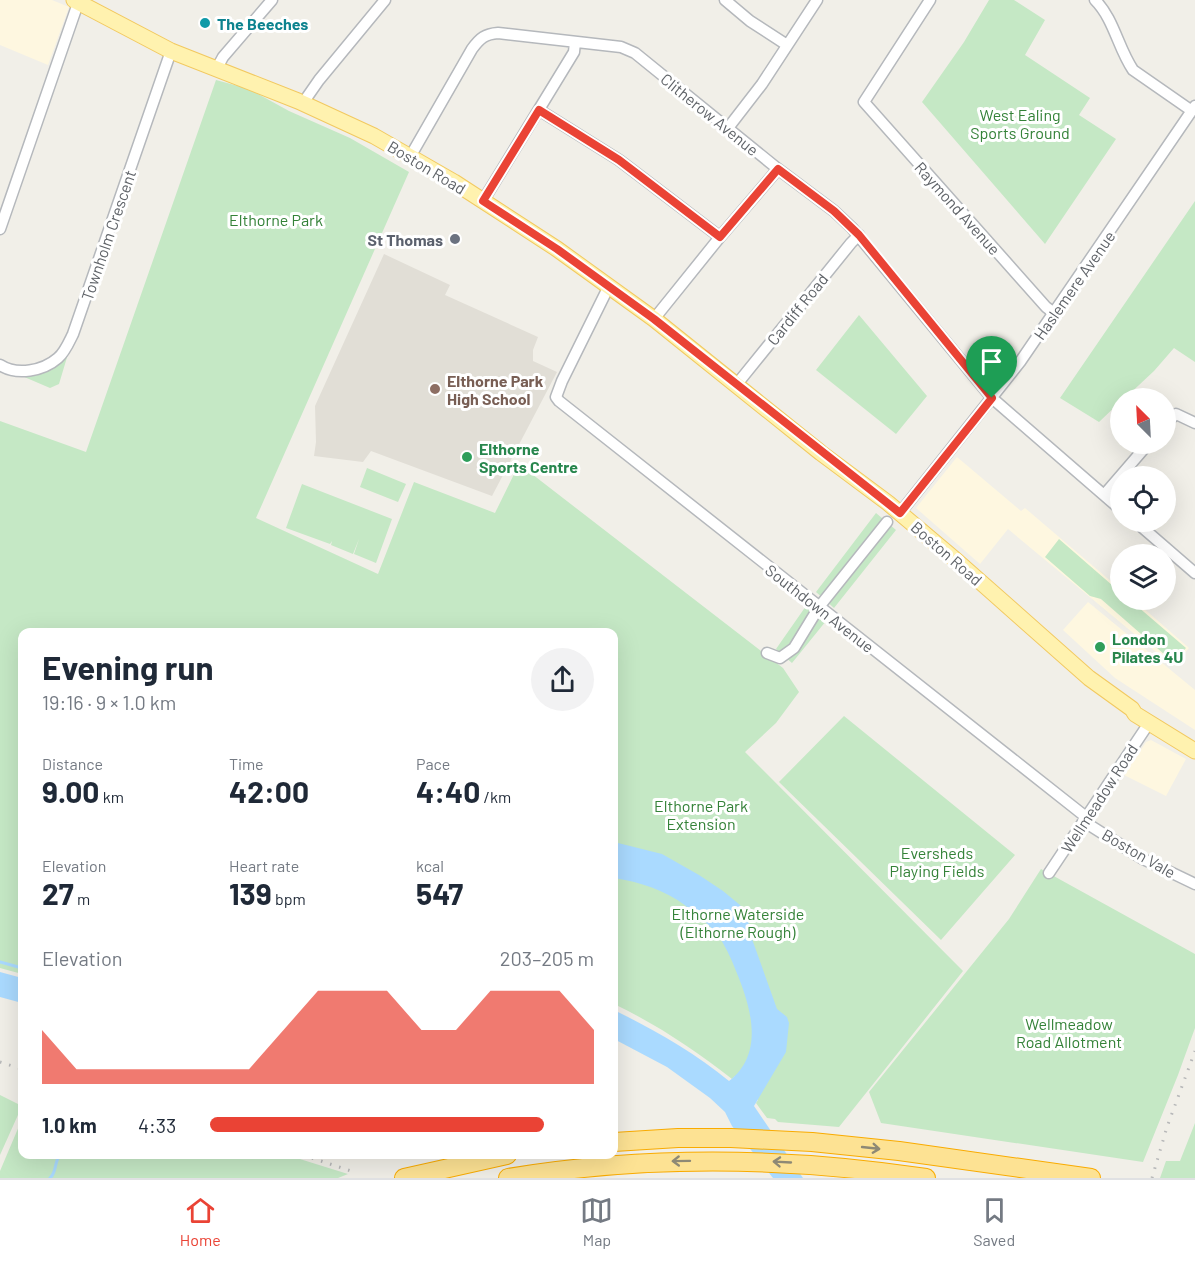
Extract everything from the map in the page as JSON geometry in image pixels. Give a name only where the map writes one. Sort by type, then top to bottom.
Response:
[{"type":"highway","points":[[618,1142],[731,1138],[813,1142],[899,1151],[1091,1178]]},
{"type":"highway","points":[[409,1177],[489,1159]]},
{"type":"highway","points":[[508,1178],[618,1164],[739,1160],[825,1165],[926,1178]]},
{"type":"main road","name":"Boston Road","points":[[80,1],[171,51],[303,103],[374,136],[454,182],[557,249],[654,319],[737,384],[894,518],[958,562],[1089,678],[1149,723],[1195,751]]},
{"type":"street","points":[[217,68],[223,57],[272,0]]},
{"type":"street","points":[[303,103],[319,80],[385,0]]},
{"type":"street","points":[[725,0],[750,21],[787,45]]},
{"type":"street","points":[[728,128],[762,84],[817,0]]},
{"type":"street","name":"Raymond Avenue","points":[[930,0],[864,102],[1046,307],[1054,313]]},
{"type":"street","points":[[1095,0],[1109,18],[1133,70],[1194,109]]},
{"type":"street","points":[[0,229],[80,1]]},
{"type":"street","name":"Clitherow Avenue","points":[[410,158],[480,38],[498,33],[621,47],[635,53],[778,169],[834,211],[859,235],[992,398],[1110,500]]},
{"type":"street","points":[[483,201],[574,52],[575,42]]},
{"type":"street","name":"Townholm Crescent","points":[[0,365],[18,371],[32,370],[58,358],[66,347],[73,334],[105,245],[171,51]]},
{"type":"street","name":"Haslemere Avenue","points":[[767,652],[780,658],[794,648],[819,607],[992,398],[1020,362],[1194,109]]},
{"type":"street","points":[[539,110],[619,160],[720,237]]},
{"type":"street","points":[[654,319],[778,169]]},
{"type":"street","name":"Cardiff Road","points":[[737,384],[859,235]]},
{"type":"street","name":"Southdown Avenue","points":[[609,286],[553,399],[559,401],[1085,819]]},
{"type":"street","points":[[1176,414],[1195,423]]},
{"type":"street","points":[[1104,495],[1139,454]]},
{"type":"street","points":[[1148,532],[1195,573]]},
{"type":"street","name":"Wellmeadow Road","points":[[1049,873],[1149,723]]},
{"type":"street","name":"Boston Vale","points":[[1085,819],[1143,859],[1195,884]]},
{"type":"shaded area","points":[[0,0],[52,0],[69,7],[48,65],[0,45]]},
{"type":"shaded area","name":"Elthorne Park High School","points":[[384,254],[450,285],[445,295],[538,337],[533,350],[533,361],[557,372],[492,496],[371,451],[363,462],[314,456],[315,406]]},
{"type":"shaded area","points":[[957,457],[1021,511],[1025,508],[1110,580],[1110,610],[1145,610],[1189,648],[1173,666],[1008,529],[980,564],[916,508]]},
{"type":"shaded area","points":[[1088,602],[1195,690],[1195,730],[1115,678],[1063,630]]},
{"type":"shaded area","points":[[1151,740],[1186,759],[1166,796],[1124,775],[1146,742]]},
{"type":"green space","name":"West Ealing Sports Ground","points":[[989,0],[1014,0],[1045,20],[1025,55],[1090,98],[1079,115],[1116,139],[1045,244],[922,102],[964,42]]},
{"type":"green space","name":"Elthorne Waterside (Elthorne Rough)","points":[[216,80],[249,89],[289,111],[350,138],[409,172],[256,518],[378,574],[414,482],[495,513],[519,464],[783,668],[799,692],[776,723],[745,752],[963,971],[839,1127],[778,1122],[767,1118],[756,1103],[758,1100],[735,1076],[732,1079],[675,1038],[618,1006],[618,628],[18,628],[18,973],[0,968],[0,421],[86,452]]},
{"type":"green space","points":[[1195,201],[1195,362],[1174,348],[1136,388],[1110,388],[1110,412],[1099,422],[1060,398]]},
{"type":"green space","points":[[859,315],[927,396],[896,434],[816,370]]},
{"type":"green space","points":[[68,354],[59,384],[50,388],[22,376],[47,370]]},
{"type":"green space","points":[[367,468],[406,484],[398,502],[360,487]]},
{"type":"green space","points":[[302,484],[392,519],[376,563],[354,554],[359,539],[353,554],[331,545],[332,541],[330,544],[286,528]]},
{"type":"green space","points":[[876,513],[896,530],[834,608],[816,592]]},
{"type":"green space","points":[[1059,539],[1110,583],[1110,607],[1101,599],[1090,596],[1045,557]]},
{"type":"green space","points":[[806,606],[826,621],[792,663],[776,649]]},
{"type":"green space","points":[[1114,610],[1142,610],[1186,648],[1173,662]]},
{"type":"green space","name":"Eversheds Playing Fields","points":[[844,716],[1015,855],[941,940],[779,782]]},
{"type":"green space","name":"Wellmeadow Road Allotment","points":[[1041,869],[1195,954],[1195,1028],[1143,1162],[881,1123],[869,1092],[1009,919]]},
{"type":"green space","points":[[0,1095],[18,1104],[18,1115],[0,1155]]},
{"type":"green space","points":[[1195,1123],[1195,1178],[1160,1178],[1166,1161],[1180,1161]]},
{"type":"green space","points":[[18,1128],[18,1159],[300,1159],[348,1174],[338,1178],[0,1178],[0,1171]]},
{"type":"water","points":[[618,843],[662,854],[699,875],[740,905],[748,920],[752,939],[777,1009],[787,1017],[789,1023],[786,1052],[754,1106],[803,1178],[773,1178],[732,1126],[725,1112],[710,1098],[667,1067],[618,1041],[618,1012],[673,1042],[729,1081],[740,1070],[751,1043],[752,1029],[746,999],[730,956],[717,934],[694,912],[670,895],[618,879]]},
{"type":"water","points":[[0,972],[18,977],[18,1002],[0,997]]},
{"type":"waterway","points":[[0,962],[18,967]]},
{"type":"waterway","points":[[50,1178],[58,1159]]},
{"type":"railway","points":[[1152,1178],[1167,1127],[1195,1051]]},
{"type":"railway","points":[[0,1062],[18,1068]]},
{"type":"railway","points":[[315,1159],[351,1171]]},
{"type":"place","name":"The Beeches","points":[[205,23]]},
{"type":"place","name":"St Thomas","points":[[455,239]]},
{"type":"place","name":"Elthorne Park High School","points":[[435,389]]},
{"type":"place","name":"Elthorne Sports Centre","points":[[467,457]]},
{"type":"place","name":"London Pilates 4U","points":[[1100,647]]},
{"type":"route","points":[[539,110],[619,160],[720,237],[778,169],[834,211],[859,235],[992,398],[900,513],[618,292],[483,201],[539,110]]},
{"type":"park label","name":"Elthorne Park","points":[[276,219]]},
{"type":"park label","name":"Elthorne Park Extension","points":[[701,814]]}]
